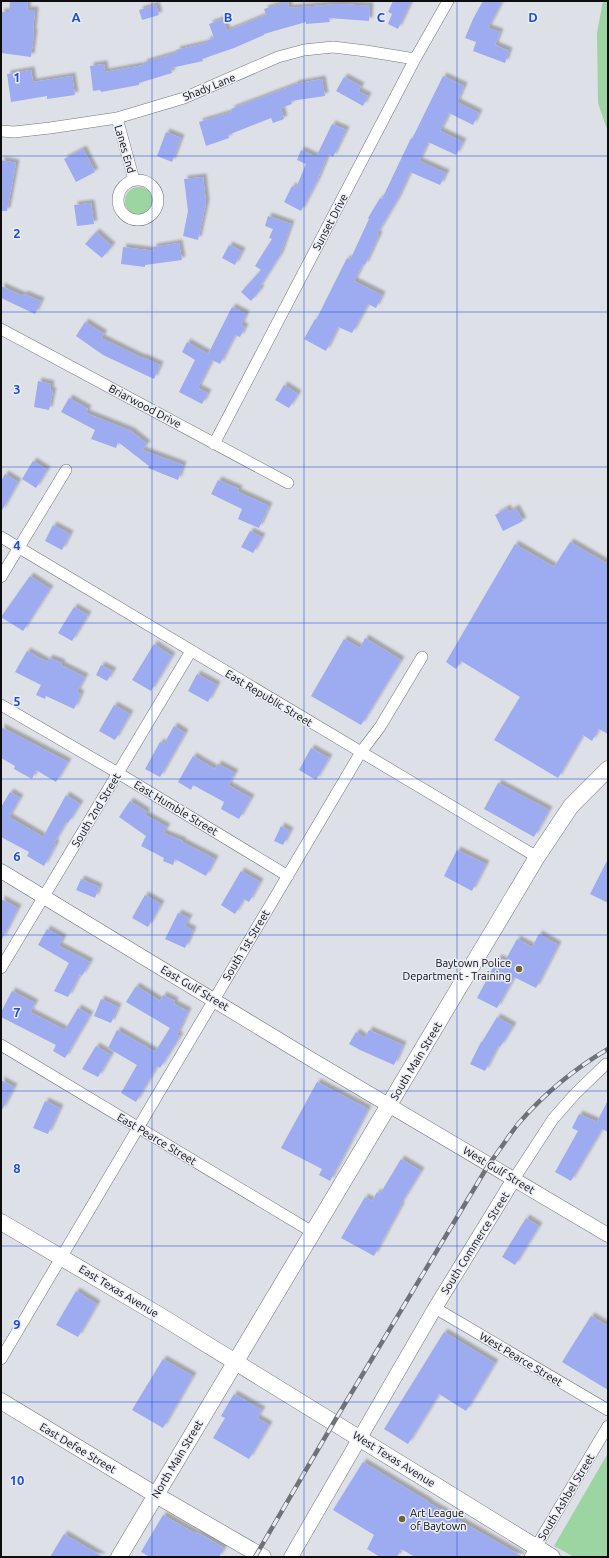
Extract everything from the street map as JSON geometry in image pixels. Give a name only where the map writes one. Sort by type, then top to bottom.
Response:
[{"type":"main road","name":"South Main Street","points":[[236,1362],[537,857],[571,806],[608,769]]},
{"type":"main road","name":"East Texas Avenue","points":[[1,1222],[236,1362]]},
{"type":"main road","name":"West Texas Avenue","points":[[236,1362],[359,1437],[533,1552],[552,1557]]},
{"type":"main road","name":"North Main Street","points":[[119,1557],[236,1362]]},
{"type":"main road","name":"East Defee Street","points":[[1,1401],[156,1495],[263,1557]]},
{"type":"street","name":"Sunset Drive","points":[[214,444],[415,59],[448,1]]},
{"type":"street","name":"Shady Lane","points":[[1,131],[14,132],[50,128],[117,118],[184,98],[278,57],[304,50],[333,47],[415,59]]},
{"type":"street","name":"Lanes End","points":[[117,118],[134,180]]},
{"type":"street","name":"Briarwood Drive","points":[[1,329],[288,483]]},
{"type":"street","points":[[1,577],[66,470]]},
{"type":"street","name":"East Republic Street","points":[[1,537],[537,857]]},
{"type":"street","name":"South 2nd Street","points":[[1,968],[191,651]]},
{"type":"street","name":"South 1st Street","points":[[1,1358],[361,752],[380,727],[422,657]]},
{"type":"street","name":"East Humble Street","points":[[1,705],[118,773],[288,876]]},
{"type":"street","name":"East Gulf Street","points":[[1,871],[389,1105]]},
{"type":"street","name":"East Pearce Street","points":[[1,1045],[314,1233]]},
{"type":"street","name":"South Commerce Street","points":[[291,1557],[359,1437],[435,1308],[514,1179],[553,1119],[575,1094],[606,1064],[608,1065]]},
{"type":"street","name":"West Gulf Street","points":[[389,1105],[608,1235]]},
{"type":"street","name":"West Pearce Street","points":[[435,1308],[608,1410]]},
{"type":"street","name":"South Ashbel Street","points":[[533,1552],[608,1426]]},
{"type":"green space","points":[[603,1],[608,1],[608,132],[598,103],[597,33]]},
{"type":"green space","points":[[139,187],[149,191],[153,201],[149,211],[139,215],[129,211],[125,201],[129,191]]},
{"type":"green space","points":[[608,1453],[608,1557],[574,1557],[554,1546]]},
{"type":"building","points":[[10,1],[28,1],[27,10],[35,10],[31,57],[1,53],[1,12],[9,12]]},
{"type":"building","points":[[393,1],[411,1],[398,29],[388,24],[392,14],[388,12]]},
{"type":"building","points":[[483,1],[502,1],[488,28],[500,32],[495,45],[509,51],[505,63],[473,51],[476,42],[465,38]]},
{"type":"building","points":[[288,2],[289,8],[339,4],[370,6],[369,21],[329,18],[330,22],[306,24],[306,22],[264,34],[234,48],[202,59],[203,61],[171,68],[172,73],[139,83],[139,85],[101,92],[100,90],[93,91],[90,66],[104,64],[105,72],[144,65],[143,63],[177,53],[176,50],[207,43],[206,41],[214,38],[209,24],[223,19],[227,31],[266,15],[264,9]]},
{"type":"building","points":[[156,5],[159,15],[142,20],[139,10]]},
{"type":"building","points":[[31,70],[33,82],[72,76],[75,95],[47,99],[47,96],[11,102],[7,74]]},
{"type":"building","points":[[443,76],[464,86],[457,102],[479,113],[473,125],[449,113],[440,131],[463,142],[456,155],[428,142],[419,161],[446,173],[440,185],[410,172],[397,200],[377,234],[379,235],[365,265],[363,264],[354,281],[382,295],[376,308],[368,304],[352,333],[338,327],[326,351],[304,339],[315,319],[316,320],[347,258],[350,260],[369,219],[368,218],[380,198],[382,199]]},
{"type":"building","points":[[344,77],[361,86],[358,91],[368,96],[363,106],[336,91]]},
{"type":"building","points":[[322,79],[325,96],[291,101],[292,104],[281,108],[284,119],[273,123],[271,118],[228,135],[229,138],[206,146],[199,122],[232,112],[231,109],[295,84]]},
{"type":"building","points":[[332,124],[346,130],[333,157],[328,154],[317,181],[301,211],[284,202],[292,186],[296,188],[306,164],[297,160],[301,150],[316,157]]},
{"type":"building","points":[[166,132],[181,138],[172,162],[157,156]]},
{"type":"building","points":[[83,149],[95,172],[76,182],[64,159]]},
{"type":"building","points":[[1,160],[16,163],[7,211],[1,211]]},
{"type":"building","points":[[203,177],[206,203],[198,240],[183,236],[188,211],[184,179]]},
{"type":"building","points":[[91,203],[94,224],[77,226],[74,205]]},
{"type":"building","points":[[268,216],[291,224],[280,255],[259,288],[261,289],[251,301],[241,292],[261,270],[255,266],[272,239],[269,238],[273,229],[265,226]]},
{"type":"building","points":[[96,232],[112,246],[102,258],[85,244]]},
{"type":"building","points":[[179,243],[182,260],[145,265],[145,267],[121,264],[123,247],[154,251],[153,247]]},
{"type":"building","points":[[229,245],[242,251],[235,265],[222,258]]},
{"type":"building","points":[[1,286],[23,296],[24,294],[41,301],[35,314],[1,298]]},
{"type":"building","points":[[232,307],[246,314],[241,325],[245,327],[240,337],[235,335],[220,364],[212,360],[198,388],[208,393],[202,404],[179,392],[195,360],[182,352],[187,342],[208,354]]},
{"type":"building","points":[[85,322],[104,334],[101,338],[160,365],[154,379],[103,355],[76,336]]},
{"type":"building","points":[[38,381],[51,384],[50,390],[53,391],[49,410],[34,407]]},
{"type":"building","points":[[284,385],[298,394],[289,408],[275,400]]},
{"type":"building","points":[[69,398],[88,409],[86,413],[131,431],[147,444],[142,450],[183,465],[178,480],[148,468],[149,466],[118,442],[116,448],[91,439],[95,430],[61,412]]},
{"type":"building","points":[[33,461],[47,470],[36,488],[22,479]]},
{"type":"building","points":[[5,474],[18,482],[1,512],[1,481]]},
{"type":"building","points":[[218,480],[239,489],[238,492],[269,506],[259,528],[238,519],[242,509],[211,494]]},
{"type":"building","points":[[507,508],[509,512],[516,508],[523,521],[503,531],[495,515]]},
{"type":"building","points":[[53,525],[70,534],[62,550],[45,541]]},
{"type":"building","points":[[250,531],[262,537],[253,553],[241,547]]},
{"type":"building","points":[[570,542],[608,564],[608,734],[599,729],[592,741],[583,735],[558,778],[494,740],[520,697],[461,661],[456,669],[446,662],[515,544],[554,567]]},
{"type":"building","points":[[30,576],[50,589],[23,631],[1,617]]},
{"type":"building","points":[[74,607],[88,615],[72,641],[58,633]]},
{"type":"building","points":[[365,638],[401,660],[361,725],[311,696],[344,639],[360,648]]},
{"type":"building","points":[[154,644],[172,656],[151,691],[132,680]]},
{"type":"building","points":[[27,651],[47,662],[49,658],[62,663],[61,665],[85,677],[77,692],[81,694],[74,709],[46,696],[45,699],[36,695],[41,685],[15,672]]},
{"type":"building","points":[[101,665],[113,671],[107,681],[96,675]]},
{"type":"building","points":[[197,674],[217,685],[208,702],[188,691]]},
{"type":"building","points":[[114,705],[130,714],[115,740],[99,731]]},
{"type":"building","points":[[174,726],[185,733],[160,777],[145,769],[160,742],[164,744]]},
{"type":"building","points":[[1,727],[68,762],[56,782],[36,770],[32,779],[14,769],[15,766],[1,758]]},
{"type":"building","points":[[311,748],[329,758],[316,780],[299,770]]},
{"type":"building","points":[[193,756],[215,769],[218,764],[235,773],[228,785],[251,798],[239,819],[221,809],[224,802],[193,785],[191,790],[178,782]]},
{"type":"building","points":[[498,783],[549,810],[534,837],[484,809]]},
{"type":"building","points":[[10,792],[20,798],[9,817],[43,837],[66,795],[80,804],[68,823],[66,822],[54,843],[56,844],[44,866],[27,856],[29,852],[1,837],[1,807]]},
{"type":"building","points":[[130,801],[147,812],[145,815],[167,827],[163,833],[183,841],[182,842],[215,859],[206,876],[175,859],[173,865],[163,861],[164,858],[141,846],[146,836],[119,817]]},
{"type":"building","points":[[281,826],[290,831],[283,845],[274,841]]},
{"type":"building","points":[[457,850],[486,864],[472,891],[444,876]]},
{"type":"building","points":[[608,859],[608,903],[590,894]]},
{"type":"building","points":[[241,871],[260,882],[249,902],[244,899],[235,914],[221,905]]},
{"type":"building","points":[[81,879],[99,887],[95,898],[76,890]]},
{"type":"building","points":[[145,895],[161,904],[148,927],[132,918]]},
{"type":"building","points":[[1,899],[18,908],[1,941]]},
{"type":"building","points":[[178,913],[189,918],[185,926],[193,930],[185,948],[165,939]]},
{"type":"building","points":[[47,929],[63,938],[59,946],[90,962],[82,976],[80,974],[68,997],[54,991],[69,963],[38,945]]},
{"type":"building","name":"Baytown Police Department - Training","points":[[539,934],[558,945],[536,988],[514,977],[497,1008],[477,998],[498,958],[505,961],[517,939],[532,947]]},
{"type":"building","points":[[136,986],[160,1001],[163,995],[175,1001],[174,1004],[188,1011],[177,1035],[180,1036],[160,1068],[157,1066],[136,1102],[121,1093],[137,1065],[108,1048],[117,1030],[155,1052],[170,1028],[126,1002]]},
{"type":"building","points":[[12,991],[35,1003],[30,1012],[65,1030],[78,1008],[90,1015],[65,1058],[53,1051],[56,1045],[1,1017],[1,1012]]},
{"type":"building","points":[[101,999],[118,1007],[111,1023],[94,1016]]},
{"type":"building","points":[[497,1017],[513,1026],[500,1047],[498,1046],[485,1071],[470,1064],[481,1042]]},
{"type":"building","points":[[369,1030],[403,1045],[394,1065],[349,1044],[356,1032],[365,1038]]},
{"type":"building","points":[[96,1046],[111,1055],[98,1077],[82,1069]]},
{"type":"building","points":[[1,1080],[14,1087],[1,1112]]},
{"type":"building","points":[[317,1082],[368,1109],[330,1181],[319,1175],[322,1169],[281,1148]]},
{"type":"building","points":[[608,1100],[608,1132],[602,1129],[571,1181],[555,1172],[578,1131],[572,1128],[579,1114],[597,1122]]},
{"type":"building","points":[[45,1101],[60,1108],[48,1134],[33,1128]]},
{"type":"building","points":[[401,1159],[421,1171],[400,1205],[401,1206],[374,1256],[341,1238],[365,1197],[372,1201],[377,1192],[380,1194]]},
{"type":"building","points":[[526,1218],[539,1226],[515,1265],[502,1257]]},
{"type":"building","points":[[76,1291],[97,1304],[78,1337],[56,1325]]},
{"type":"building","points":[[591,1316],[608,1326],[608,1390],[562,1362]]},
{"type":"building","points":[[444,1332],[495,1363],[466,1411],[439,1394],[408,1444],[384,1429]]},
{"type":"building","points":[[163,1359],[193,1376],[163,1428],[132,1410]]},
{"type":"building","points":[[234,1394],[262,1410],[257,1418],[269,1425],[249,1459],[213,1438],[225,1418],[221,1416]]},
{"type":"building","points":[[363,1462],[429,1503],[523,1557],[415,1557],[401,1549],[397,1557],[380,1557],[367,1549],[374,1535],[333,1510]]},
{"type":"building","points":[[163,1515],[196,1534],[197,1532],[224,1548],[219,1557],[150,1557],[141,1552]]},
{"type":"building","points":[[64,1534],[103,1557],[50,1557]]},
{"type":"railway","points":[[255,1557],[489,1164],[518,1124],[538,1102],[571,1074],[608,1049]]},
{"type":"place","name":"Baytown Police Department - Training","points":[[519,969]]},
{"type":"place","name":"Art League of Baytown","points":[[402,1519]]}]
